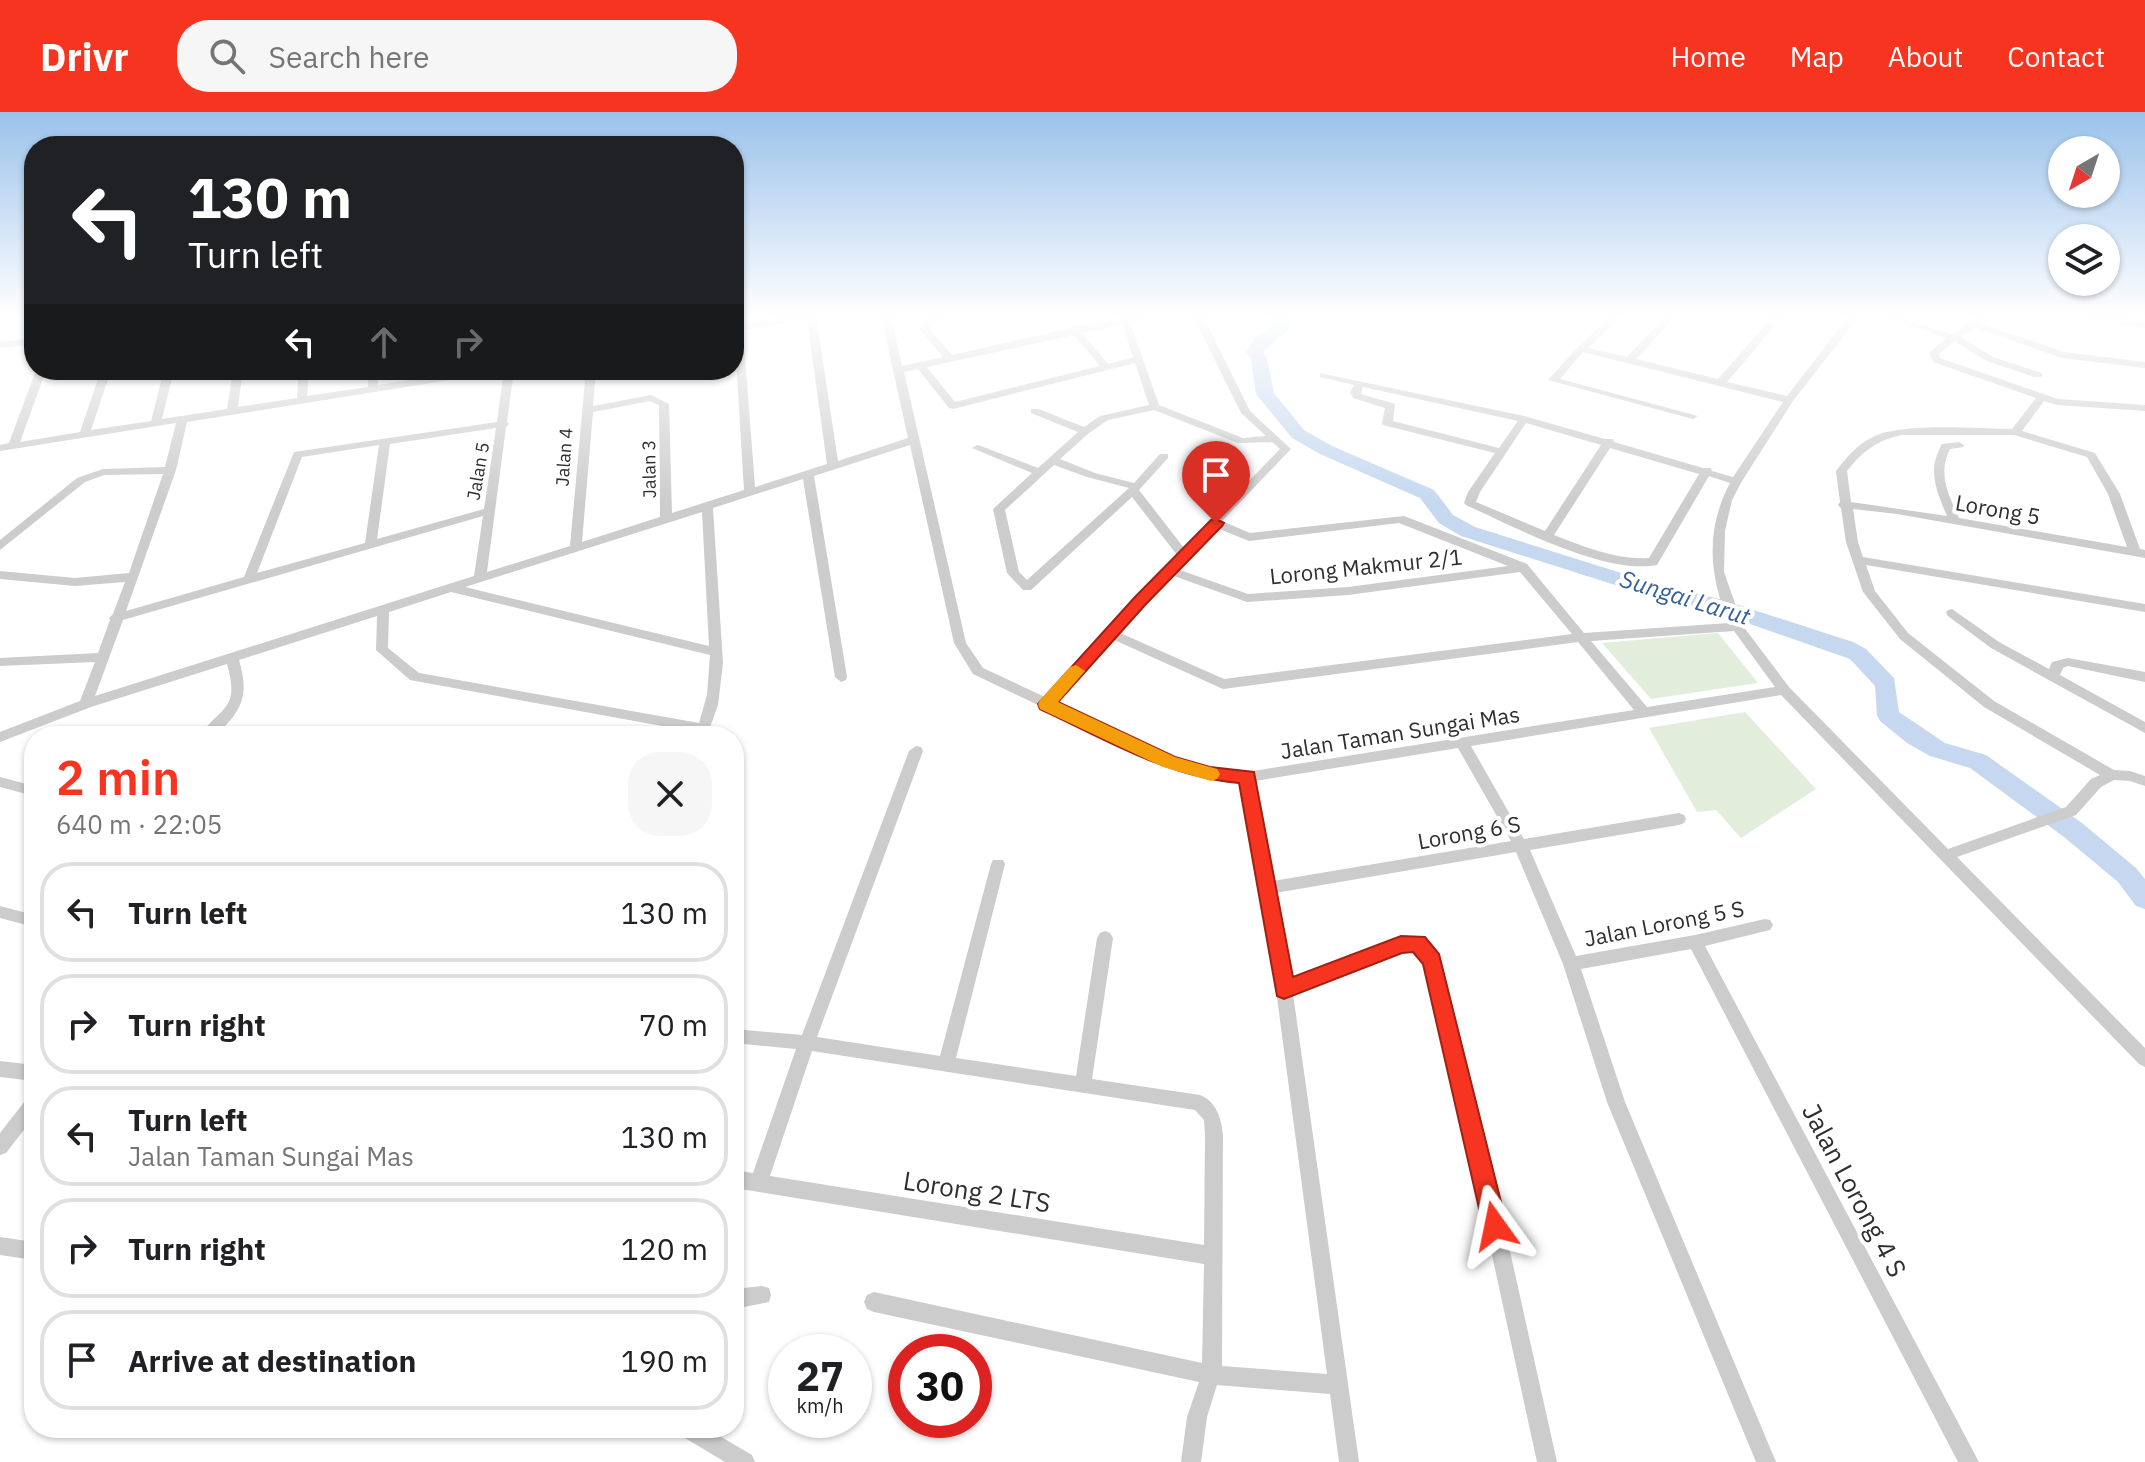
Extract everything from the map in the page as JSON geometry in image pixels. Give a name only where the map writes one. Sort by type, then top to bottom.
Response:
[{"type":"street","points":[[819,379],[833,465]]},
{"type":"street","name":"Jalan Taman Sungai Mas","points":[[901,379],[960,643],[978,671],[1170,762],[1210,774],[1247,777],[1784,690]]},
{"type":"street","points":[[932,379],[953,406],[1056,379]]},
{"type":"street","points":[[1145,379],[1155,407]]},
{"type":"street","points":[[1046,704],[1286,449],[1246,413],[1229,379]]},
{"type":"street","points":[[1342,379],[1609,441],[1736,481]]},
{"type":"street","points":[[1554,379],[1693,416]]},
{"type":"street","points":[[1703,379],[1789,400]]},
{"type":"street","points":[[1720,383],[1723,379]]},
{"type":"street","points":[[1805,379],[1726,500],[1719,531],[1718,572],[1734,620],[1784,690],[2145,1059]]},
{"type":"street","points":[[1990,379],[2042,397],[2071,403],[2145,408]]},
{"type":"street","points":[[13,446],[37,380]]},
{"type":"street","points":[[85,434],[103,380]]},
{"type":"street","points":[[156,423],[167,380]]},
{"type":"street","points":[[232,411],[237,380]]},
{"type":"street","points":[[302,400],[303,380]]},
{"type":"street","points":[[373,380],[373,389]]},
{"type":"street","points":[[0,448],[413,380]]},
{"type":"street","name":"Jalan 5","points":[[480,578],[508,380]]},
{"type":"street","name":"Jalan 4","points":[[576,547],[590,380]]},
{"type":"street","points":[[740,380],[750,492]]},
{"type":"street","points":[[1360,383],[1355,392],[1357,396],[1392,408],[1387,423],[1502,452]]},
{"type":"street","points":[[2015,432],[2042,397]]},
{"type":"street","name":"Jalan 3","points":[[586,410],[651,398],[664,404],[666,519]]},
{"type":"street","points":[[1164,456],[1027,587],[1013,573],[998,512],[1038,472],[1104,418],[1155,407],[1242,441],[1276,439]]},
{"type":"street","points":[[1035,411],[1085,431]]},
{"type":"street","points":[[86,704],[115,618],[153,529],[182,419]]},
{"type":"street","points":[[1524,419],[1474,492],[1470,503],[1548,536],[1642,565],[1653,562],[1707,470]]},
{"type":"street","points":[[249,579],[298,454],[504,424]]},
{"type":"street","points":[[2140,554],[2114,494],[2091,455],[2015,432],[1882,434],[1866,442],[1841,471],[1844,505],[1869,592],[1904,636],[1989,704],[2112,775],[2145,781]]},
{"type":"street","points":[[29,726],[86,704],[914,440]]},
{"type":"street","points":[[1548,536],[1609,441]]},
{"type":"street","points":[[371,544],[385,443]]},
{"type":"street","points":[[1955,522],[1936,470],[1937,458],[1946,446],[1959,445]]},
{"type":"street","points":[[977,448],[1038,472]]},
{"type":"street","points":[[1052,460],[1133,488],[1183,555]]},
{"type":"street","points":[[0,546],[81,480],[103,472],[171,470]]},
{"type":"street","points":[[808,473],[841,677]]},
{"type":"street","name":"Lorong 5","points":[[1844,505],[2140,554]]},
{"type":"street","points":[[704,726],[713,695],[716,652],[707,506]]},
{"type":"street","points":[[115,618],[489,511]]},
{"type":"street","points":[[1216,523],[1249,537],[1400,519],[1523,567],[1644,713]]},
{"type":"street","points":[[1858,560],[2145,608]]},
{"type":"street","name":"Lorong Makmur 2/1","points":[[1169,570],[1247,598],[1348,591],[1523,567]]},
{"type":"street","points":[[0,575],[75,582],[133,577]]},
{"type":"street","points":[[451,588],[716,652]]},
{"type":"street","points":[[383,611],[382,650],[415,677],[671,726]]},
{"type":"street","points":[[1952,613],[1995,645],[2145,728]]},
{"type":"street","points":[[1111,634],[1223,684],[1734,620]]},
{"type":"street","points":[[0,662],[102,657]]},
{"type":"street","points":[[216,726],[241,694],[232,658]]},
{"type":"street","points":[[2053,678],[2057,665],[2068,662],[2145,677]]},
{"type":"street","points":[[0,737],[24,728]]},
{"type":"street","points":[[1461,741],[1520,845],[1571,964],[1616,1102],[1766,1462]]},
{"type":"street","points":[[759,1182],[807,1043],[916,751]]},
{"type":"street","points":[[1947,855],[2071,811],[2096,783],[2112,775]]},
{"type":"street","points":[[1247,777],[1284,990],[1349,1462]]},
{"type":"street","points":[[0,782],[24,788]]},
{"type":"street","name":"Lorong 6 S","points":[[1267,888],[1679,819]]},
{"type":"street","points":[[946,1063],[998,864]]},
{"type":"street","points":[[0,912],[24,915]]},
{"type":"street","name":"Jalan Lorong 5 S","points":[[1571,964],[1695,942],[1765,925]]},
{"type":"street","points":[[1083,1083],[1105,938]]},
{"type":"street","name":"Jalan Lorong 4 S","points":[[1695,942],[1969,1462]]},
{"type":"street","points":[[1284,990],[1401,945],[1418,943],[1432,960],[1469,1108],[1547,1462]]},
{"type":"street","points":[[744,1037],[946,1063],[1200,1103],[1212,1117],[1214,1135],[1212,1375],[1202,1395],[1192,1432],[1191,1462]]},
{"type":"street","points":[[0,1069],[24,1072]]},
{"type":"street","points":[[0,1147],[24,1116]]},
{"type":"street","name":"Lorong 2 LTS","points":[[744,1180],[1212,1256]]},
{"type":"street","points":[[0,1246],[24,1250]]},
{"type":"street","points":[[744,1298],[762,1295]]},
{"type":"street","points":[[874,1302],[1212,1375],[1337,1385]]},
{"type":"street","points":[[704,1438],[745,1462]]},
{"type":"green space","points":[[1718,633],[1758,683],[1651,699],[1602,643]]},
{"type":"green space","points":[[1745,712],[1816,789],[1741,838],[1716,810],[1697,812],[1649,728]]},
{"type":"waterway","name":"Sungai Larut","points":[[1262,379],[1265,394],[1298,434],[1326,450],[1427,494],[1446,519],[1456,526],[1666,594],[1713,604],[1858,654],[1886,684],[1888,715],[1915,737],[1938,750],[1978,761],[2073,830],[2127,875],[2145,898]]},
{"type":"slow traffic","points":[[1076,671],[1046,704],[1170,762],[1211,774]]},
{"type":"route","points":[[1216,523],[1140,600],[1046,704],[1170,762],[1210,774],[1247,777],[1284,990],[1401,945],[1418,943],[1432,960],[1495,1226]]}]
